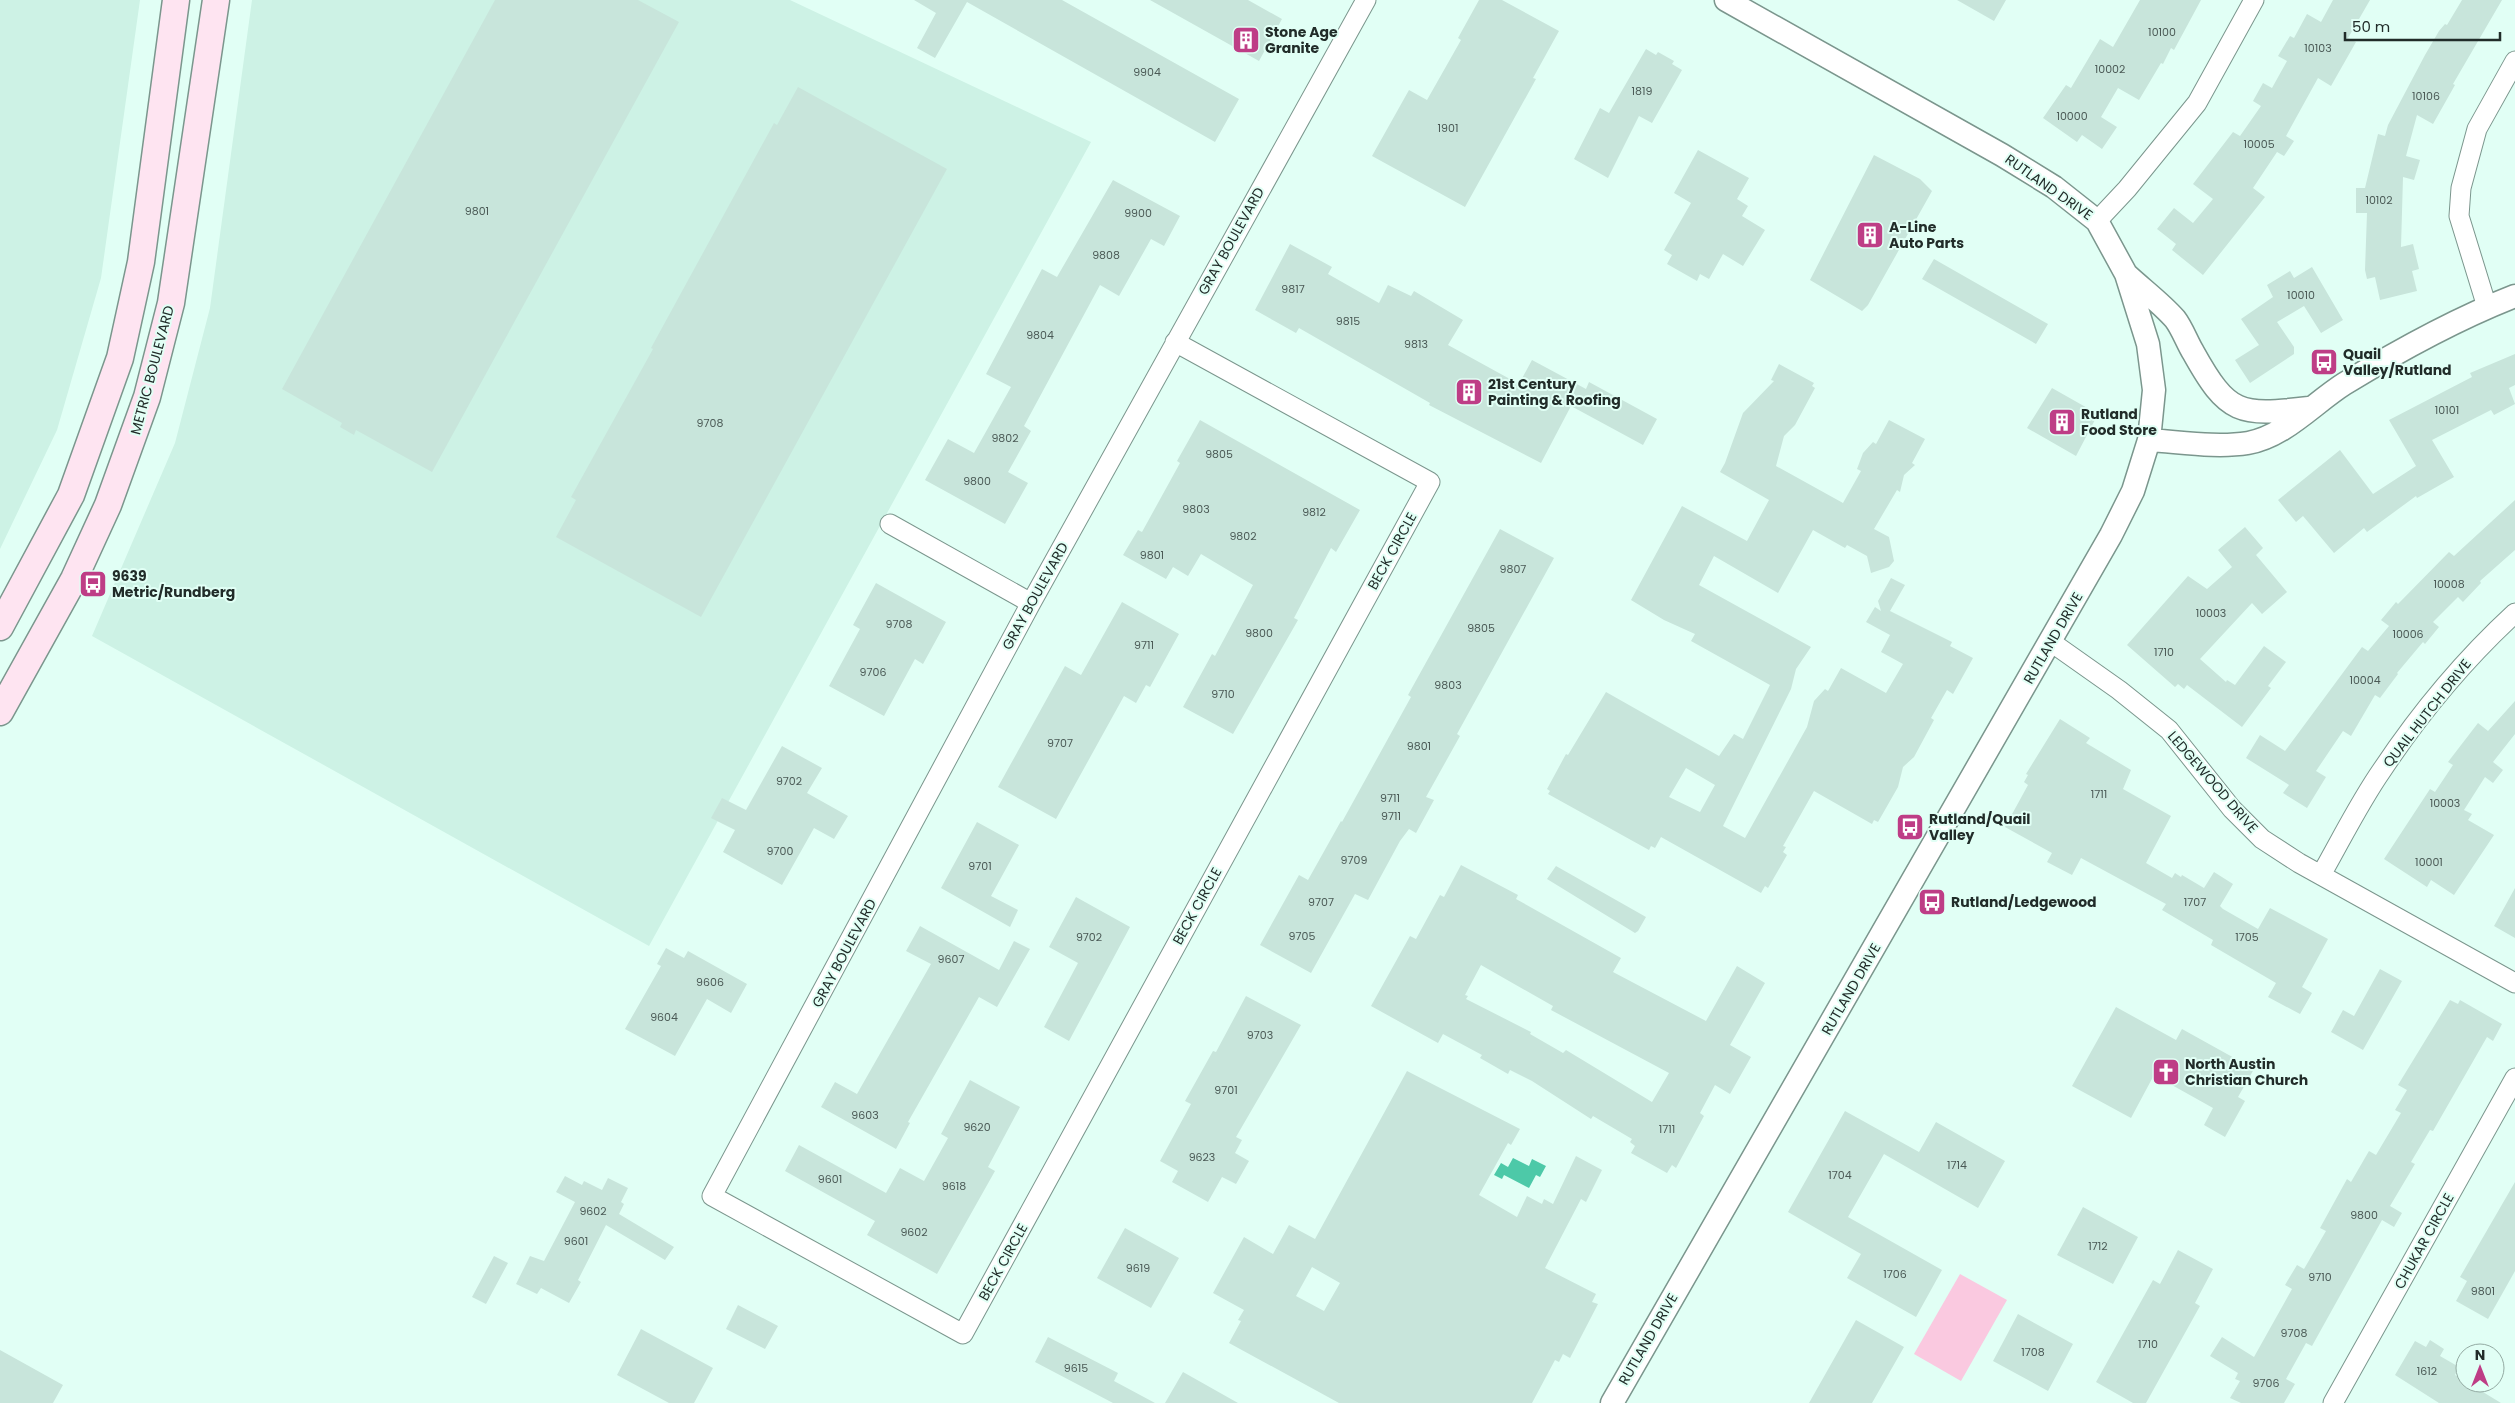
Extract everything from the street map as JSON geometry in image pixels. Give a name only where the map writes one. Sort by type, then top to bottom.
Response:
[{"type":"main road","points":[[0,628],[71,495],[111,387],[132,310],[141,262],[176,0]]},
{"type":"main road","name":"METRIC BOULEVARD","points":[[0,712],[74,579],[108,505],[147,397],[171,303],[216,0]]},
{"type":"main road","points":[[111,387],[147,397]]},
{"type":"street","name":"GRAY BOULEVARD","points":[[712,1196],[1031,603],[1366,0]]},
{"type":"street","name":"RUTLAND DRIVE","points":[[1612,1403],[2051,642],[2133,491],[2149,440],[2154,390],[2148,344],[2126,274],[2097,221],[2054,187],[2002,155],[1726,0]]},
{"type":"street","points":[[2097,221],[2127,189],[2197,103],[2254,0]]},
{"type":"street","points":[[2487,307],[2459,216],[2461,188],[2477,129],[2515,61]]},
{"type":"street","points":[[2126,274],[2175,319],[2210,383],[2228,403],[2247,410],[2271,413],[2313,408]]},
{"type":"street","points":[[2149,440],[2215,444],[2249,443],[2274,434],[2313,408],[2341,386],[2384,360],[2487,307],[2515,296]]},
{"type":"street","name":"BECK CIRCLE","points":[[712,1196],[963,1334],[1430,482],[1175,342]]},
{"type":"street","points":[[890,524],[1031,603]]},
{"type":"street","name":"QUAIL HUTCH DRIVE","points":[[2321,875],[2381,771],[2418,720],[2459,670],[2515,613]]},
{"type":"street","name":"LEDGEWOOD DRIVE","points":[[2051,642],[2119,690],[2169,730],[2232,809],[2262,839],[2321,875],[2515,983]]},
{"type":"street","name":"CHUKAR CIRCLE","points":[[2336,1402],[2515,1078]]},
{"type":"shaded area","points":[[0,0],[140,0],[101,278],[57,430],[0,549]]},
{"type":"shaded area","points":[[252,0],[790,0],[1091,142],[649,946],[92,636],[175,443],[210,308]]},
{"type":"shaded area","points":[[1513,1158],[1529,1166],[1532,1159],[1546,1166],[1540,1177],[1536,1175],[1529,1188],[1504,1175],[1502,1179],[1494,1175],[1501,1163],[1508,1167]]},
{"type":"shaded area","points":[[1960,1274],[2007,1300],[1961,1381],[1914,1354]]},
{"type":"building","points":[[495,0],[638,0],[679,22],[432,472],[356,430],[354,435],[340,427],[342,423],[282,389]]},
{"type":"building","points":[[914,0],[1062,0],[1239,99],[1215,142],[967,2],[935,58],[917,48],[936,13]]},
{"type":"building","name":"Stone Age Granite","points":[[1150,0],[1248,0],[1282,19],[1259,61]]},
{"type":"building","points":[[1479,0],[1502,0],[1559,31],[1533,78],[1536,79],[1465,207],[1372,156],[1409,90],[1427,100],[1461,40],[1458,38]]},
{"type":"building","points":[[1957,0],[2006,0],[1994,21]]},
{"type":"building","points":[[2140,0],[2201,0],[2174,50],[2171,48],[2163,64],[2161,63],[2139,100],[2118,88],[2101,117],[2117,127],[2102,149],[2082,135],[2077,142],[2043,118],[2066,85],[2071,88],[2100,39],[2113,47]]},
{"type":"building","points":[[2333,0],[2370,0],[2348,38],[2356,42],[2331,86],[2318,78],[2286,136],[2294,141],[2284,156],[2277,152],[2253,188],[2265,197],[2203,275],[2172,250],[2176,244],[2157,229],[2174,208],[2193,223],[2213,199],[2193,184],[2233,132],[2240,136],[2261,106],[2253,101],[2263,83],[2272,88],[2287,61],[2278,56],[2290,36],[2294,38],[2307,14],[2321,22]]},
{"type":"building","points":[[2462,0],[2502,0],[2453,84],[2455,85],[2433,124],[2417,115],[2406,156],[2420,160],[2414,180],[2403,177],[2401,247],[2413,244],[2419,269],[2412,271],[2417,291],[2380,300],[2375,277],[2367,279],[2365,270],[2367,213],[2356,213],[2356,188],[2365,188],[2378,134],[2385,136],[2388,125],[2425,55],[2439,31],[2445,24],[2447,25]]},
{"type":"building","points":[[1646,49],[1656,55],[1658,52],[1674,61],[1672,64],[1682,70],[1652,123],[1639,116],[1608,178],[1574,159],[1600,108],[1609,113]]},
{"type":"building","points":[[798,87],[947,169],[701,617],[556,537],[576,500],[571,497],[653,349],[651,348],[774,123],[777,125]]},
{"type":"building","points":[[1698,150],[1749,178],[1737,199],[1748,206],[1742,216],[1765,230],[1743,266],[1723,254],[1709,279],[1700,274],[1697,281],[1667,264],[1672,255],[1664,250],[1691,203],[1674,193]]},
{"type":"building","name":"A-Line Auto Parts","points":[[1874,155],[1920,179],[1932,191],[1868,305],[1862,311],[1810,280]]},
{"type":"building","points":[[1113,180],[1180,216],[1164,246],[1151,239],[1119,296],[1100,285],[1024,426],[1031,431],[1008,472],[1028,483],[1005,524],[925,480],[948,439],[974,453],[1011,387],[986,374],[1042,269],[1057,277]]},
{"type":"building","points":[[1290,244],[1332,267],[1328,274],[1379,303],[1388,285],[1411,296],[1414,291],[1463,320],[1448,345],[1519,384],[1532,360],[1586,389],[1589,382],[1657,419],[1643,445],[1571,406],[1541,463],[1429,405],[1430,403],[1299,328],[1296,333],[1255,310]]},
{"type":"building","points":[[1934,259],[2048,324],[2036,344],[1922,279]]},
{"type":"building","points":[[2312,267],[2343,320],[2321,333],[2304,306],[2277,322],[2294,347],[2294,354],[2250,383],[2235,360],[2259,345],[2241,319],[2273,297],[2267,285],[2290,271],[2294,278]]},
{"type":"building","points":[[2515,354],[2515,385],[2509,388],[2515,404],[2494,415],[2491,410],[2432,440],[2454,477],[2417,498],[2416,496],[2367,532],[2364,528],[2334,553],[2303,516],[2296,522],[2278,500],[2340,450],[2373,494],[2416,466],[2389,420],[2472,377],[2470,373]]},
{"type":"building","points":[[1779,364],[1814,383],[1812,386],[1815,388],[1795,425],[1784,436],[1776,466],[1843,503],[1861,471],[1857,469],[1863,453],[1873,442],[1876,444],[1889,420],[1925,439],[1912,463],[1915,465],[1904,475],[1900,492],[1897,490],[1874,529],[1889,537],[1894,561],[1889,567],[1871,573],[1867,556],[1847,545],[1845,548],[1813,530],[1778,593],[1714,556],[1699,585],[1811,647],[1796,669],[1791,689],[1723,826],[1745,838],[1807,727],[1814,701],[1825,689],[1828,691],[1841,668],[1886,693],[1903,664],[1881,652],[1890,635],[1866,622],[1875,607],[1881,611],[1878,601],[1891,578],[1905,585],[1890,611],[1952,642],[1950,646],[1973,658],[1953,694],[1947,690],[1931,718],[1934,720],[1914,757],[1903,767],[1898,787],[1878,822],[1874,820],[1872,824],[1814,791],[1783,846],[1786,847],[1783,852],[1787,855],[1768,888],[1765,886],[1761,893],[1661,837],[1655,848],[1651,846],[1649,850],[1548,794],[1550,791],[1547,789],[1566,754],[1568,755],[1606,692],[1719,756],[1734,734],[1743,739],[1770,685],[1691,641],[1695,634],[1664,620],[1631,600],[1682,506],[1747,541],[1769,500],[1720,472],[1743,413],[1774,381],[1771,380]],"holes":[[[1686,768],[1715,785],[1700,812],[1669,797]]]},
{"type":"building","name":"Rutland Food Store","points":[[2052,388],[2098,414],[2076,456],[2027,428]]},
{"type":"building","points":[[1200,420],[1360,510],[1336,552],[1331,548],[1294,618],[1298,620],[1233,734],[1183,707],[1212,654],[1215,656],[1253,585],[1201,554],[1188,576],[1173,567],[1166,579],[1123,555],[1138,530],[1142,532],[1180,463],[1177,461]]},
{"type":"building","points":[[2515,500],[2515,550],[2480,581],[2481,583],[2463,602],[2458,597],[2433,622],[2439,627],[2425,644],[2423,642],[2397,673],[2380,698],[2375,695],[2351,736],[2343,731],[2316,771],[2326,777],[2307,808],[2283,793],[2289,785],[2246,758],[2260,735],[2285,751],[2362,647],[2368,651],[2389,626],[2381,620],[2396,602],[2398,604],[2449,552],[2454,556]]},
{"type":"building","points":[[2245,527],[2263,548],[2256,555],[2287,592],[2262,614],[2252,603],[2200,659],[2226,682],[2227,680],[2235,685],[2264,646],[2286,662],[2268,686],[2271,688],[2242,727],[2187,685],[2184,689],[2178,684],[2175,687],[2127,645],[2188,576],[2207,589],[2232,567],[2218,550]]},
{"type":"building","points":[[1500,529],[1554,558],[1457,734],[1460,736],[1426,797],[1434,800],[1416,833],[1409,829],[1400,841],[1368,900],[1355,894],[1311,973],[1260,945],[1299,875],[1308,880],[1342,822],[1411,697],[1408,695]]},
{"type":"building","points":[[876,583],[946,622],[923,664],[915,659],[884,716],[829,686],[860,629],[853,625]]},
{"type":"building","points":[[1122,602],[1179,634],[1150,687],[1146,685],[1136,703],[1124,696],[1056,819],[998,787],[1065,666],[1081,675]]},
{"type":"building","points":[[2515,701],[2515,734],[2493,762],[2503,770],[2493,783],[2485,777],[2464,810],[2472,814],[2468,820],[2494,835],[2454,895],[2431,880],[2427,887],[2384,859],[2430,789],[2435,792],[2453,765],[2448,762],[2478,723],[2488,731]]},
{"type":"building","points":[[2060,719],[2090,738],[2086,743],[2131,770],[2123,789],[2171,816],[2146,863],[2172,878],[2175,873],[2181,877],[2182,875],[2204,888],[2214,872],[2233,884],[2220,906],[2223,909],[2258,929],[2270,908],[2328,939],[2302,987],[2312,993],[2300,1014],[2268,997],[2276,983],[2211,945],[2213,940],[2162,910],[2166,904],[2081,858],[2072,875],[2047,862],[2052,853],[2005,827],[2028,785],[2024,782],[2028,775],[2026,774]]},
{"type":"building","points":[[782,746],[822,768],[807,793],[848,816],[834,839],[814,828],[782,885],[723,852],[735,830],[711,818],[722,798],[746,810]]},
{"type":"building","points":[[977,822],[1019,845],[991,896],[1018,910],[1010,927],[941,888]]},
{"type":"building","points":[[1461,865],[1518,895],[1516,899],[1621,958],[1613,972],[1706,1021],[1737,966],[1765,983],[1730,1045],[1751,1057],[1730,1094],[1715,1085],[1700,1113],[1704,1116],[1676,1168],[1672,1165],[1667,1173],[1631,1153],[1635,1146],[1630,1142],[1632,1139],[1593,1116],[1591,1119],[1532,1081],[1510,1070],[1508,1074],[1480,1058],[1482,1055],[1443,1034],[1438,1043],[1371,1006],[1410,936],[1416,939],[1440,895],[1444,897]],"holes":[[[1481,965],[1553,1006],[1551,1010],[1669,1073],[1652,1102],[1566,1050],[1563,1053],[1530,1034],[1531,1032],[1466,999],[1468,996],[1465,995]]]},
{"type":"building","points":[[1556,866],[1646,917],[1638,931],[1635,933],[1547,879]]},
{"type":"building","points":[[2515,888],[2515,938],[2494,926]]},
{"type":"building","points":[[1076,897],[1130,927],[1069,1041],[1044,1027],[1078,963],[1049,947]]},
{"type":"building","points":[[920,926],[999,970],[1014,941],[1030,949],[997,1007],[979,997],[908,1122],[910,1123],[896,1149],[821,1107],[835,1082],[857,1094],[931,964],[906,951]]},
{"type":"building","points":[[666,948],[684,958],[688,951],[747,984],[731,1013],[707,999],[675,1056],[625,1029],[661,966],[657,964]]},
{"type":"building","points":[[2380,969],[2402,981],[2363,1050],[2331,1032],[2343,1010],[2354,1016]]},
{"type":"building","points":[[1246,996],[1301,1025],[1236,1137],[1242,1140],[1235,1153],[1249,1161],[1236,1184],[1222,1177],[1208,1202],[1172,1182],[1178,1171],[1160,1161],[1191,1104],[1185,1101],[1213,1051],[1216,1052]]},
{"type":"building","points":[[2450,1000],[2458,1004],[2460,1000],[2502,1024],[2493,1041],[2487,1037],[2433,1131],[2430,1130],[2411,1162],[2415,1164],[2390,1206],[2402,1213],[2394,1227],[2382,1220],[2312,1346],[2306,1343],[2286,1379],[2295,1384],[2284,1403],[2241,1403],[2230,1398],[2240,1381],[2235,1379],[2238,1373],[2210,1356],[2222,1337],[2254,1357],[2292,1289],[2285,1285],[2297,1265],[2304,1269],[2326,1231],[2320,1228],[2347,1179],[2351,1182],[2369,1151],[2376,1155],[2401,1113],[2395,1110],[2407,1090],[2398,1085]]},
{"type":"building","name":"North Austin Christian Church","points":[[2116,1007],[2176,1040],[2182,1029],[2254,1069],[2238,1097],[2245,1101],[2225,1137],[2204,1125],[2213,1108],[2154,1075],[2131,1118],[2072,1086]]},
{"type":"building","points":[[1407,1071],[1520,1129],[1511,1145],[1508,1143],[1479,1195],[1517,1217],[1527,1196],[1542,1204],[1544,1199],[1553,1204],[1576,1156],[1602,1170],[1586,1202],[1581,1199],[1545,1268],[1596,1294],[1592,1302],[1598,1304],[1570,1358],[1563,1354],[1559,1362],[1555,1360],[1532,1403],[1339,1403],[1229,1343],[1241,1321],[1238,1320],[1244,1310],[1213,1293],[1244,1237],[1273,1254],[1289,1225],[1315,1239]],"holes":[[[1312,1267],[1340,1283],[1324,1311],[1296,1296]]]},
{"type":"building","points":[[970,1080],[1020,1107],[988,1167],[995,1171],[937,1274],[867,1235],[875,1221],[785,1171],[799,1145],[886,1193],[900,1168],[924,1181],[948,1138],[941,1134]]},
{"type":"building","points":[[1845,1111],[1919,1152],[1936,1122],[2005,1161],[1978,1208],[1884,1154],[1848,1217],[1942,1270],[1916,1317],[1847,1278],[1861,1254],[1788,1212]]},
{"type":"building","points":[[565,1176],[582,1185],[584,1181],[602,1190],[608,1178],[628,1188],[621,1202],[624,1204],[619,1214],[674,1247],[665,1260],[606,1225],[578,1280],[581,1282],[569,1303],[541,1288],[537,1294],[516,1284],[530,1256],[544,1261],[575,1202],[556,1192]]},
{"type":"building","points":[[2515,1182],[2515,1271],[2488,1319],[2456,1301],[2467,1281],[2460,1277]]},
{"type":"building","points":[[2083,1207],[2138,1237],[2113,1284],[2057,1255]]},
{"type":"building","points":[[1125,1228],[1179,1258],[1151,1308],[1097,1278]]},
{"type":"building","points":[[2178,1250],[2213,1269],[2195,1303],[2200,1306],[2146,1403],[2133,1403],[2096,1382],[2153,1280],[2160,1284]]},
{"type":"building","points":[[494,1256],[508,1263],[486,1304],[472,1297]]},
{"type":"building","points":[[738,1305],[778,1326],[765,1349],[726,1329]]},
{"type":"building","points":[[2018,1314],[2073,1344],[2048,1391],[1993,1361]]},
{"type":"building","points":[[1856,1320],[1904,1347],[1872,1403],[1809,1403]]},
{"type":"building","points":[[641,1329],[713,1368],[694,1403],[669,1403],[617,1375]]},
{"type":"building","points":[[1048,1337],[1118,1373],[1114,1381],[1155,1403],[1113,1403],[1035,1362]]},
{"type":"building","points":[[2430,1340],[2444,1349],[2440,1356],[2455,1365],[2455,1393],[2485,1393],[2501,1403],[2439,1403],[2395,1375],[2415,1341],[2426,1347]]},
{"type":"building","points":[[0,1350],[63,1385],[53,1403],[0,1403]]},
{"type":"building","points":[[1183,1372],[1238,1403],[1165,1403]]},
{"type":"place","name":"Stone Age Granite","points":[[1246,40]]},
{"type":"place","name":"A-Line Auto Parts","points":[[1870,235]]},
{"type":"place","name":"Quail Valley/Rutland","points":[[2324,362]]},
{"type":"place","name":"21st Century Painting & Roofing","points":[[1469,392]]},
{"type":"place","name":"Rutland Food Store","points":[[2062,422]]},
{"type":"place","name":"9639 Metric/Rundberg","points":[[93,584]]},
{"type":"place","name":"Rutland/Quail Valley","points":[[1910,827]]},
{"type":"place","name":"Rutland/Ledgewood","points":[[1932,902]]},
{"type":"place","name":"North Austin Christian Church","points":[[2166,1072]]}]
